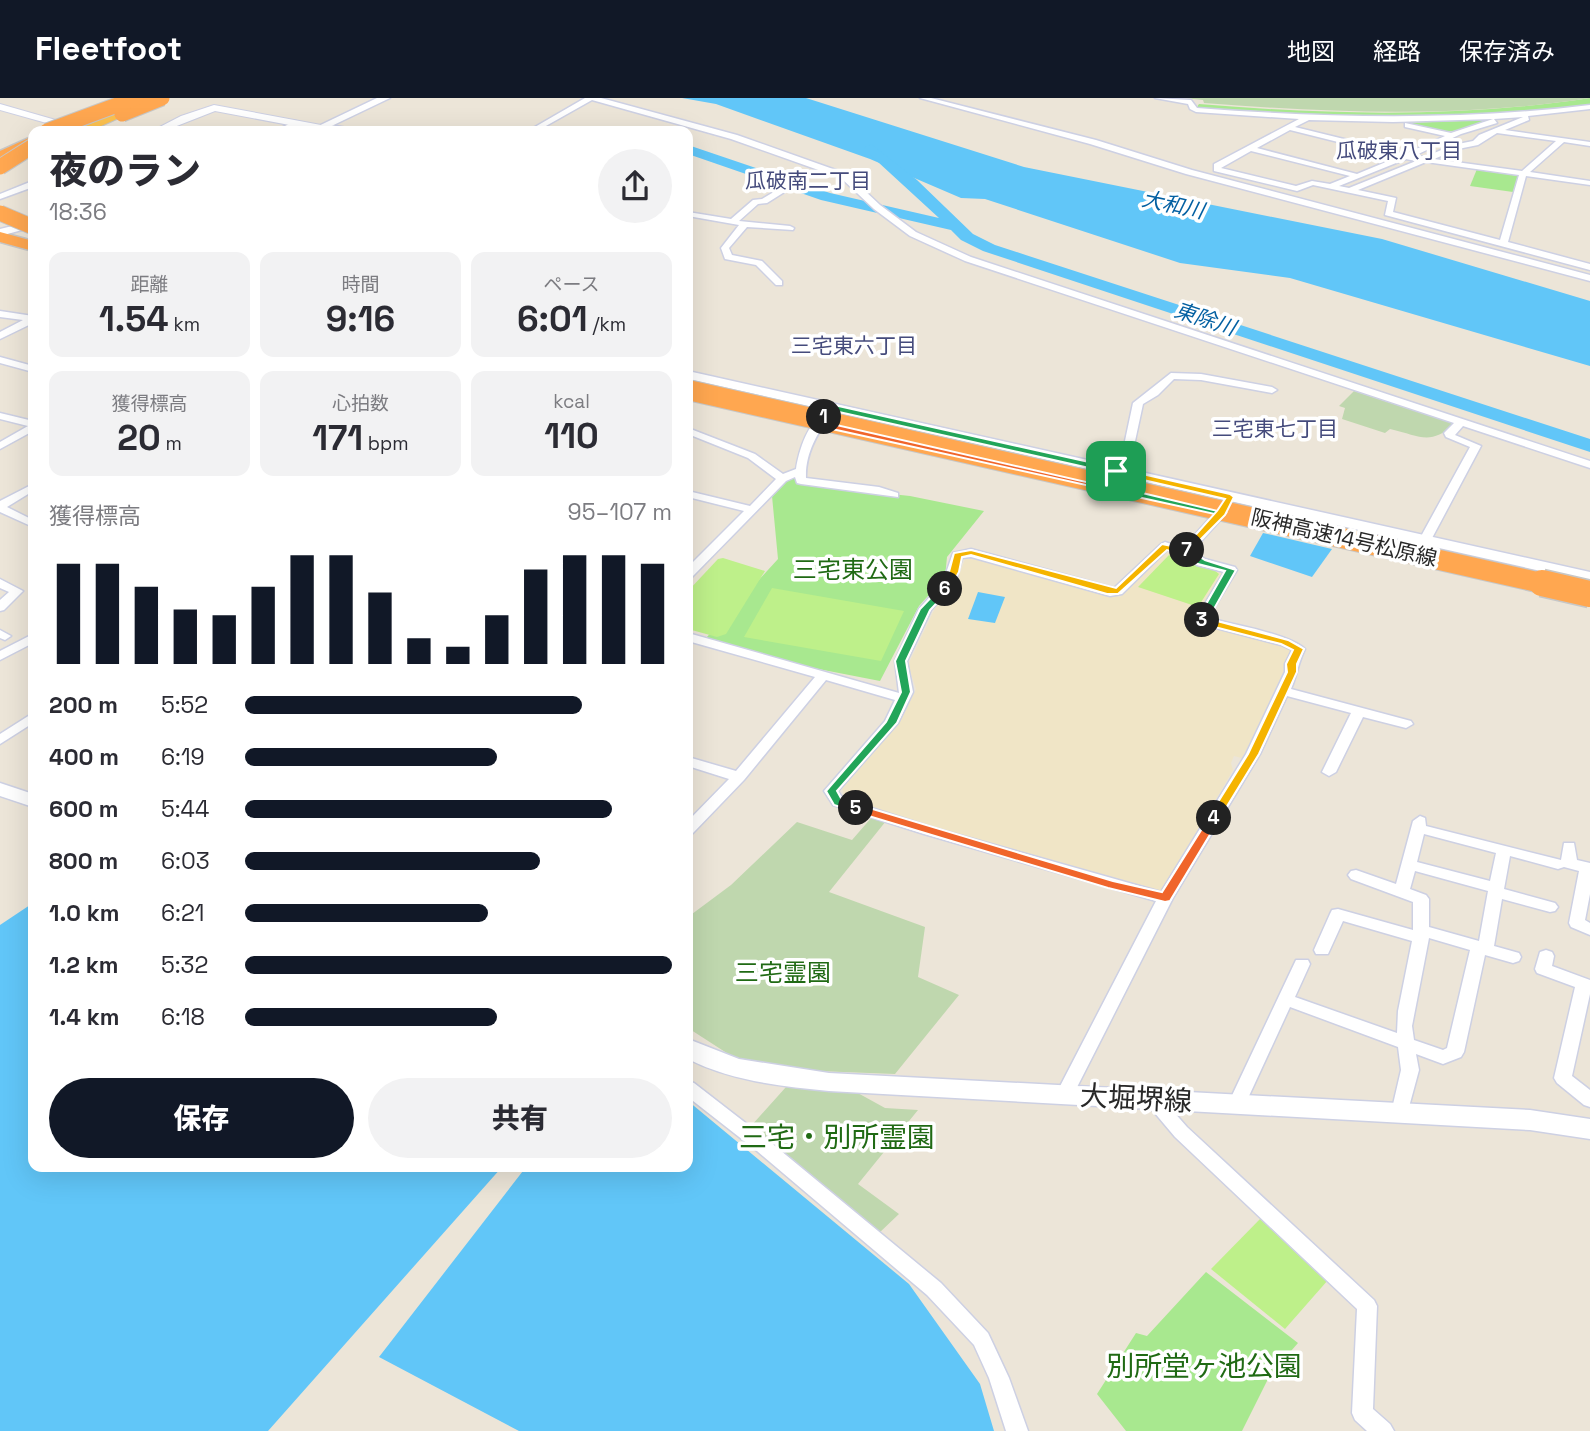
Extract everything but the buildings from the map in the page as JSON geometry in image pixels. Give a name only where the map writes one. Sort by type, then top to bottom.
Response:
[{"type":"highway","points":[[70,126],[92,114],[148,98]]},
{"type":"highway","points":[[73,126],[148,98]]},
{"type":"highway","points":[[91,126],[148,98]]},
{"type":"highway","points":[[63,126],[148,98]]},
{"type":"highway","points":[[1,160],[28,141]]},
{"type":"highway","points":[[1,160],[28,151]]},
{"type":"highway","points":[[10,226],[28,241]]},
{"type":"highway","name":"阪神高速14号松原線","points":[[693,379],[1590,579]]},
{"type":"highway","name":"阪神高速14号松原線","points":[[693,393],[1590,593]]},
{"type":"main road","points":[[324,126],[385,98]]},
{"type":"main road","points":[[693,379],[834,408],[1590,579]]},
{"type":"main road","points":[[693,393],[817,424],[1590,593]]},
{"type":"main road","points":[[0,789],[28,800]]},
{"type":"main road","name":"大堀堺線","points":[[693,1051],[713,1062],[741,1071],[816,1080],[1530,1120],[1590,1129]]},
{"type":"street","points":[[541,126],[591,98],[691,126]]},
{"type":"street","points":[[923,98],[1093,142],[1189,173],[1590,278]]},
{"type":"street","points":[[1158,98],[1191,102],[1192,108],[1196,110],[1307,118],[1390,120],[1496,117],[1590,107]]},
{"type":"street","points":[[0,107],[29,113],[54,126]]},
{"type":"street","points":[[167,126],[214,108],[311,126]]},
{"type":"street","points":[[1350,191],[1475,143],[1526,118],[1524,114]]},
{"type":"street","points":[[1390,120],[1450,135],[1496,121],[1496,117]]},
{"type":"street","points":[[1307,118],[1217,166],[1217,169],[1297,189],[1312,183],[1393,200],[1388,213],[1590,267]]},
{"type":"street","points":[[291,126],[298,123]]},
{"type":"street","points":[[693,126],[745,141],[844,176],[877,207],[913,234],[968,259],[1590,465]]},
{"type":"street","points":[[1290,128],[1406,157],[1590,184]]},
{"type":"street","points":[[1497,131],[1590,144]]},
{"type":"street","points":[[1331,187],[1442,142],[1450,135]]},
{"type":"street","points":[[1503,244],[1523,174],[1562,140]]},
{"type":"street","points":[[1250,148],[1357,176]]},
{"type":"street","points":[[0,197],[28,186]]},
{"type":"street","points":[[734,221],[756,202],[764,201],[790,186]]},
{"type":"street","points":[[17,190],[28,192]]},
{"type":"street","points":[[693,215],[745,224],[790,228]]},
{"type":"street","points":[[745,224],[726,248],[728,257],[759,263],[779,283]]},
{"type":"street","points":[[0,314],[28,318]]},
{"type":"street","points":[[0,336],[28,321]]},
{"type":"street","points":[[22,324],[28,326]]},
{"type":"street","points":[[0,360],[28,368]]},
{"type":"street","points":[[1116,471],[1127,455],[1138,403],[1154,393],[1171,376],[1201,377],[1272,390]]},
{"type":"street","points":[[801,474],[817,424],[834,408]]},
{"type":"street","points":[[0,416],[28,424]]},
{"type":"street","points":[[1425,540],[1476,446],[1451,437],[1449,433],[1462,422]]},
{"type":"street","points":[[0,446],[28,429]]},
{"type":"street","points":[[693,433],[735,448],[779,475],[801,474],[878,489],[894,495]]},
{"type":"street","points":[[693,569],[752,510],[779,475]]},
{"type":"street","points":[[0,507],[28,490]]},
{"type":"street","points":[[693,495],[752,510]]},
{"type":"street","points":[[1185,552],[1221,513],[1230,497]]},
{"type":"street","points":[[0,507],[28,522]]},
{"type":"street","points":[[21,518],[28,514]]},
{"type":"street","points":[[1065,1094],[1165,898],[1253,754],[1283,691],[1298,649],[1285,642],[1201,620],[1231,570],[1201,562],[1185,552],[1166,546],[1118,591],[1110,592],[971,552],[957,555],[949,583],[925,609],[901,661],[906,692],[891,723],[831,791],[838,802],[929,831],[1165,898]]},
{"type":"street","points":[[0,583],[17,591],[0,607]]},
{"type":"street","points":[[693,638],[903,698]]},
{"type":"street","points":[[0,656],[28,641]]},
{"type":"street","points":[[693,825],[739,777],[824,676]]},
{"type":"street","points":[[1283,691],[1406,724]]},
{"type":"street","points":[[1329,772],[1359,711]]},
{"type":"street","points":[[0,740],[28,720]]},
{"type":"street","points":[[693,763],[739,777]]},
{"type":"street","points":[[1402,892],[1424,825],[1558,864]]},
{"type":"street","points":[[1569,847],[1569,864],[1588,868],[1577,923],[1590,929]]},
{"type":"street","points":[[1296,1003],[1443,1057],[1455,1052],[1504,849]]},
{"type":"street","points":[[1418,867],[1550,907]]},
{"type":"street","points":[[1356,875],[1421,899],[1421,934],[1406,1011],[1410,1070],[1400,1113]]},
{"type":"street","points":[[1322,950],[1338,914],[1513,957]]},
{"type":"street","points":[[1546,956],[1543,969],[1584,984],[1563,1078],[1590,1100]]},
{"type":"street","points":[[1237,1104],[1301,964]]},
{"type":"street","points":[[693,1092],[763,1146],[943,1299],[981,1339],[999,1378],[1017,1431]]},
{"type":"street","points":[[1152,1099],[1181,1132],[1367,1306],[1362,1413],[1382,1431]]},
{"type":"shaded area","points":[[1166,553],[1187,556],[1217,569],[1222,574],[1194,621],[1281,644],[1294,651],[1245,759],[1234,756],[1231,763],[1233,770],[1162,892],[931,827],[846,800],[842,789],[899,723],[916,689],[908,665],[938,602],[955,587],[965,559],[976,557],[1120,597]]},
{"type":"green space","points":[[1184,98],[1590,98],[1494,109],[1397,112],[1204,103],[1203,100]]},
{"type":"green space","points":[[1590,98],[1590,105],[1551,110],[1433,118],[1354,118],[1197,107],[1199,104],[1297,111],[1443,112]]},
{"type":"green space","points":[[1489,120],[1456,131],[1429,129],[1405,123]]},
{"type":"green space","points":[[1477,169],[1518,176],[1513,192],[1470,186]]},
{"type":"green space","points":[[1354,391],[1455,424],[1438,435],[1424,437],[1390,429],[1385,433],[1342,419],[1345,408],[1339,406]]},
{"type":"green space","name":"三宅東公園","points":[[797,475],[798,484],[910,496],[984,511],[947,557],[945,577],[919,606],[880,681],[803,666],[706,638],[778,559],[772,496],[787,478]]},
{"type":"green space","points":[[1169,555],[1219,574],[1198,607],[1138,587]]},
{"type":"green space","points":[[723,558],[765,571],[726,634],[717,637],[693,630],[693,586],[718,559]]},
{"type":"green space","points":[[772,588],[904,611],[881,661],[744,637]]},
{"type":"green space","name":"三宅霊園","points":[[872,817],[886,821],[829,892],[925,927],[918,977],[959,995],[895,1074],[792,1070],[736,1059],[693,1031],[693,913],[731,885],[797,822],[852,840]]},
{"type":"green space","name":"三宅・別所霊園","points":[[786,1087],[856,1092],[885,1108],[918,1110],[858,1184],[899,1214],[878,1234],[751,1126]]},
{"type":"green space","points":[[1261,1218],[1328,1280],[1285,1329],[1211,1269]]},
{"type":"green space","name":"別所堂ヶ池公園","points":[[1206,1272],[1298,1343],[1270,1375],[1242,1431],[1126,1431],[1097,1394],[1136,1333],[1147,1336]]},
{"type":"water","name":"大和川","points":[[682,98],[806,98],[1024,167],[1382,239],[1590,301],[1590,366],[1290,278],[1180,263],[985,199],[961,198],[870,159],[716,104]]},
{"type":"water","points":[[1263,533],[1332,549],[1312,577],[1250,556]]},
{"type":"water","points":[[978,592],[1005,597],[995,623],[968,619]]},
{"type":"water","points":[[28,906],[28,1172],[498,1172],[268,1431],[0,1431],[0,925]]},
{"type":"water","points":[[693,1105],[909,1284],[980,1384],[994,1431],[519,1431],[379,1357],[522,1172],[693,1172]]},
{"type":"waterway","name":"東除川","points":[[871,148],[912,183],[967,237],[989,248],[1590,446]]},
{"type":"waterway","points":[[693,151],[826,197],[953,226]]},
{"type":"district","name":"瓜破東八丁目","points":[[1399,151]]},
{"type":"district","name":"瓜破南二丁目","points":[[808,181]]},
{"type":"district","name":"三宅東六丁目","points":[[854,346]]},
{"type":"district","name":"三宅東七丁目","points":[[1275,429]]},
{"type":"route","points":[[1116,471],[834,408],[817,424],[1221,513],[1185,552],[1201,562],[1231,570],[1201,620],[1285,642],[1298,649],[1291,664],[1292,672],[1253,754],[1165,898],[1112,885],[838,802],[831,791],[891,723],[906,692],[901,661],[925,609],[949,583],[957,555],[971,552],[1110,592],[1118,591],[1166,546],[1185,552],[1214,520],[1221,513],[1230,497],[1116,471]]}]
